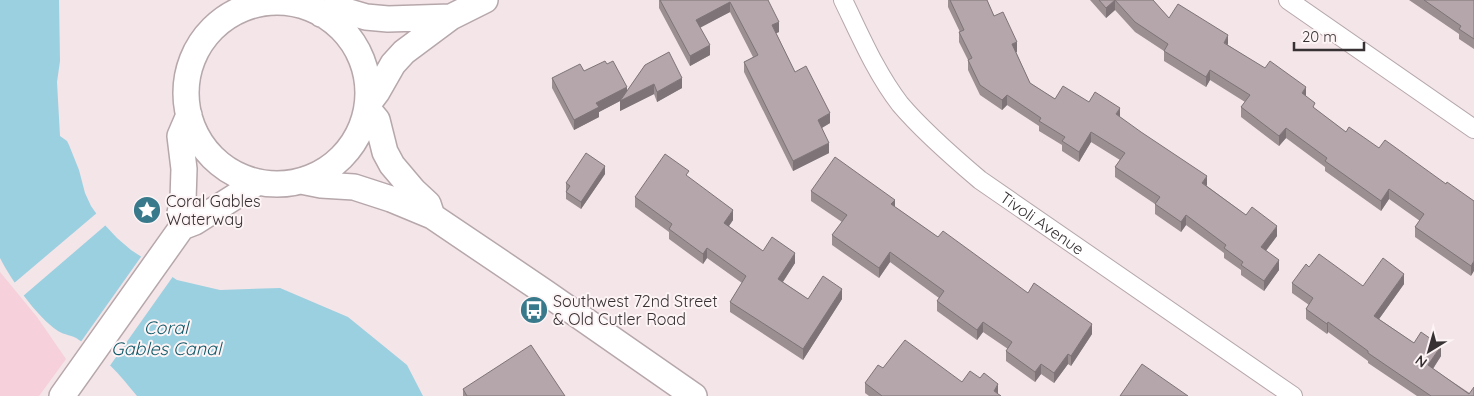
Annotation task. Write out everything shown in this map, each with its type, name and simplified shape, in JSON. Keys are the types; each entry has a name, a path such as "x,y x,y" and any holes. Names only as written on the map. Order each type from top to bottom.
{"main road":[{"path":"368,106 393,64 404,52 451,16 485,0"},
{"path":"312,7 350,38 360,55 368,83 368,106 363,125 348,151 327,170 314,176 286,184 258,182 244,178 231,172 219,163 206,149 196,133 189,115 186,96 188,77 193,59 221,11 230,16 247,8 265,3 284,3 339,9 366,17 451,16"},
{"path":"368,106 377,120 385,152 392,165 428,204 432,216"},
{"path":"182,227 180,213 183,200 184,169 180,136 189,115"},
{"path":"301,181 321,185 354,187 391,198 432,216 694,396"},
{"path":"62,396 182,227 195,222 258,182"}],"street":[{"name":"Tivoli Avenue","path":"843,0 884,80 900,104 980,180 1293,396"},
{"path":"1288,0 1474,129"}],"shaded area":[{"path":"0,272 37,317 66,359 39,396 0,396"}],"water":[{"name":"Coral Gables Canal","path":"0,0 59,0 60,61 57,82 60,136 69,145 91,206 117,238 131,250 177,280 220,290 280,288 348,317 407,365 423,396 137,396 96,352 77,338 60,332 41,316 25,298 0,258"}],"pier":[{"path":"98,212 107,224 22,297 13,284"},
{"path":"143,254 174,275 109,367 80,343"}],"building":[{"path":"660,0 768,0 779,22 772,25 795,72 806,66 830,113 818,120 829,143 793,161 744,62 758,55 730,2 696,20 710,45 690,56"},
{"path":"950,0 987,0 994,16 1003,12 1017,42 1012,44 1030,83 1055,99 1063,86 1089,102 1095,92 1120,108 1116,114 1207,176 1202,183 1246,215 1252,207 1277,226 1261,247 1279,260 1264,281 1241,265 1243,262 1224,248 1226,245 1186,215 1181,222 1155,204 1160,197 1115,167 1125,153 1091,132 1079,152 1062,141 1065,137 1039,121 1041,118 1007,95 1002,100 980,85 968,60 972,58 959,32 964,30"},
{"path":"1099,0 1115,0 1106,8"},
{"path":"1115,0 1153,0 1169,18 1178,4 1228,35 1224,43 1265,68 1270,61 1306,87 1302,93 1315,103 1313,107 1346,132 1349,127 1379,148 1385,140 1446,184 1447,182 1474,201 1474,261 1471,266 1415,227 1424,214 1389,189 1381,201 1325,161 1327,158 1286,128 1279,136 1241,107 1250,95 1210,70 1206,77 1164,51 1168,44 1135,22"},
{"path":"1424,0 1474,0 1474,39 1459,29 1461,26"},
{"path":"669,52 682,78 657,92 654,84 620,101 645,65"},
{"path":"605,61 607,64 613,61 627,87 596,103 599,107 574,120 552,78 580,64 584,71"},
{"path":"586,153 605,166 581,202 566,192 570,186 566,183"},
{"path":"665,154 689,171 686,175 733,210 724,223 763,251 772,237 795,253 778,279 808,299 823,276 842,289 803,349 730,302 746,276 707,248 703,254 669,229 672,224 635,197"},
{"path":"835,157 895,200 891,204 938,237 943,231 1028,293 1034,283 1092,324 1071,356 1068,354 1054,373 1041,364 1035,372 1006,351 1012,342 983,322 977,330 937,301 944,291 890,252 879,268 832,235 847,215 811,191"},
{"path":"1319,254 1363,286 1383,258 1404,274 1374,316 1414,343 1421,332 1441,346 1428,365 1469,394 1474,387 1474,396 1431,396 1368,353 1368,351 1328,322 1327,324 1306,309 1313,298 1292,283 1306,264 1309,267"},
{"path":"905,340 962,382 970,371 980,378 984,373 998,384 994,391 1001,396 882,396 865,383 878,365 883,368"},
{"path":"531,345 565,396 467,396 463,389"},
{"path":"1142,364 1188,396 1120,396"}],"place":[{"name":"Coral Gables Waterway","path":"147,210"},
{"name":"Southwest 72nd Street & Old Cutler Road","path":"534,310"}]}
